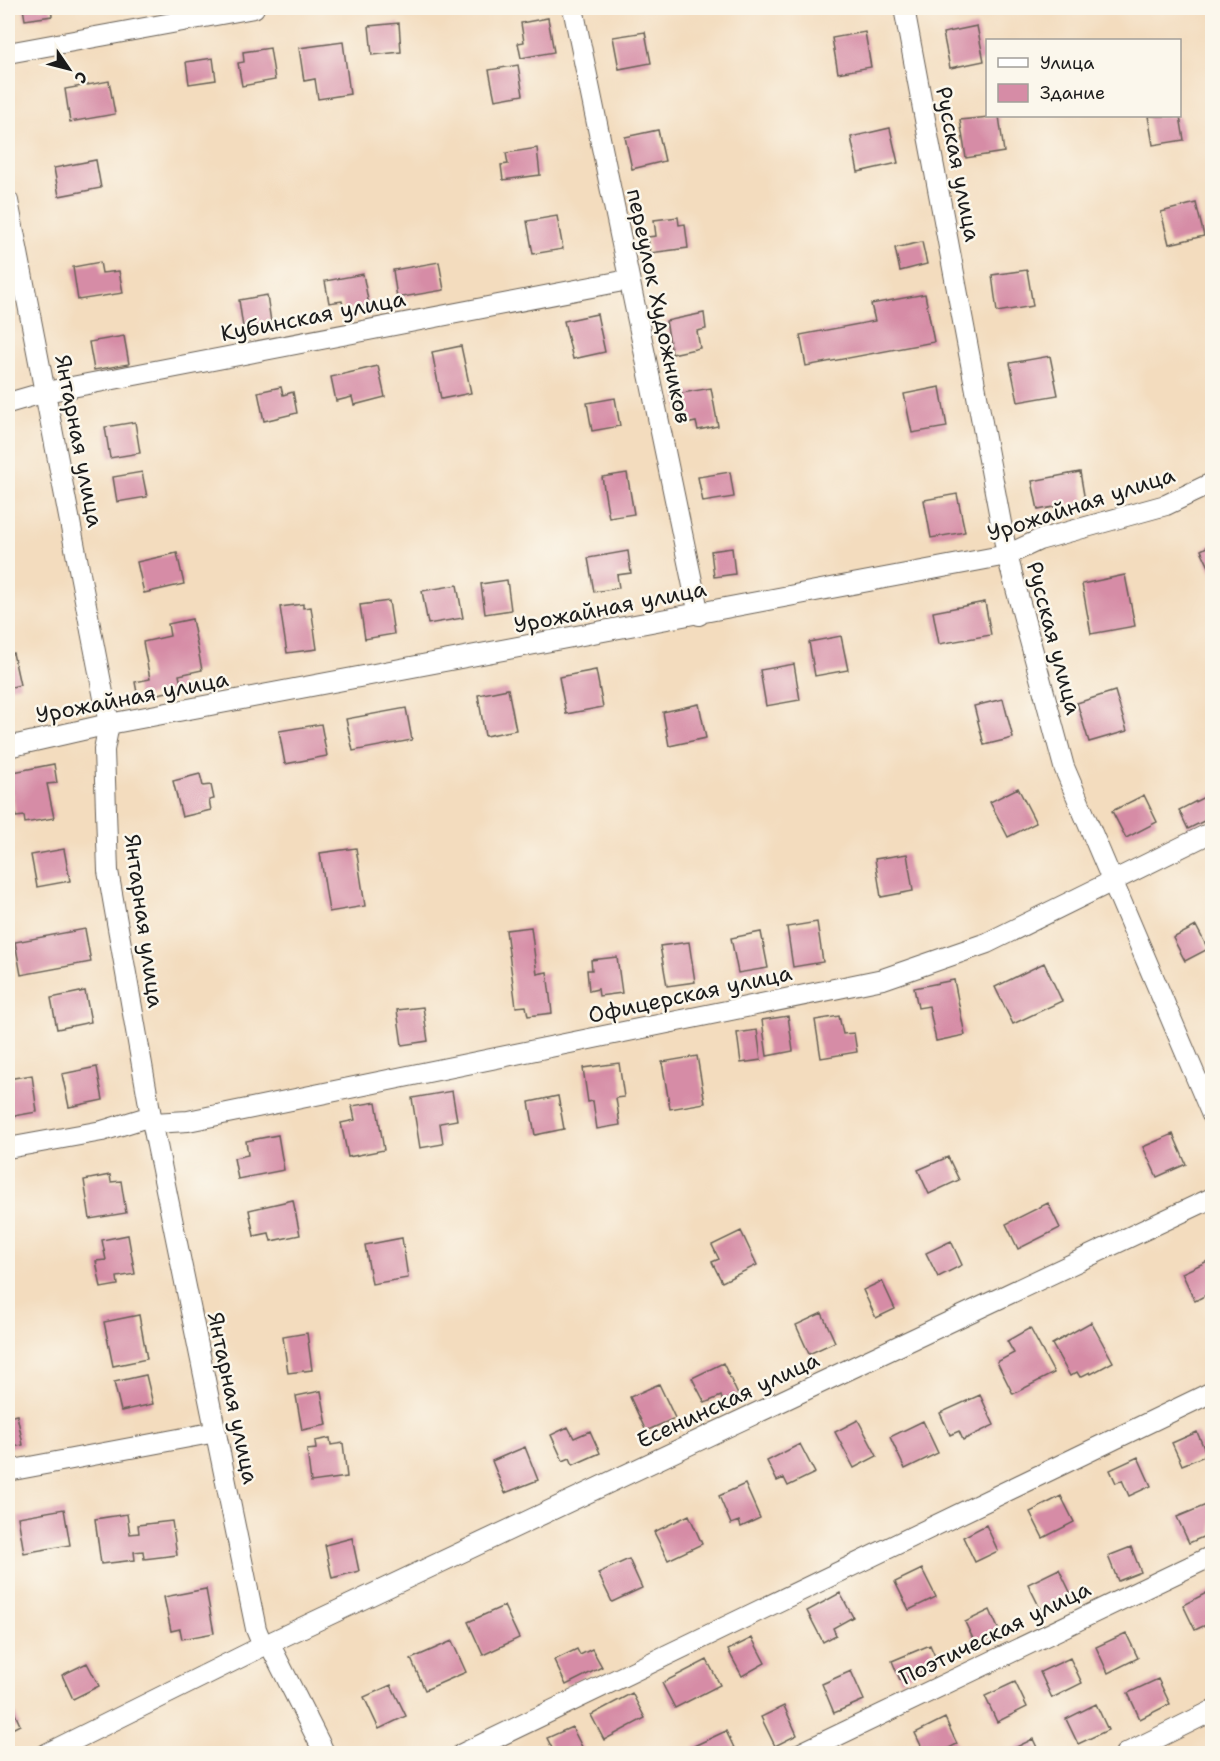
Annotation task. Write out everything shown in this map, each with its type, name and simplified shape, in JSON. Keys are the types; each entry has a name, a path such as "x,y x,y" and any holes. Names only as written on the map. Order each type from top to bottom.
{"street":[{"path":"8,53 254,8"},
{"name":"переулок Художников","path":"573,8 699,615"},
{"name":"Русская улица","path":"904,8 1007,555 1064,767 1212,1115"},
{"name":"Янтарная улица","path":"8,201 109,724 104,750 108,872 152,1120 256,1629 325,1754"},
{"name":"Кубинская улица","path":"8,403 46,392 628,280"},
{"name":"Урожайная улица","path":"8,747 109,724 699,615 1007,555 1039,540 1166,505 1212,483"},
{"name":"Офицерская улица","path":"8,1148 152,1120 188,1121 883,979 987,943 1212,832"},
{"name":"Есенинская улица","path":"46,1754 266,1644 1212,1198"},
{"path":"462,1754 1212,1392"},
{"path":"8,1471 216,1432"},
{"name":"Поэтическая улица","path":"799,1754 1212,1556"},
{"path":"1125,1754 1212,1711"}],"building":[{"path":"23,8 51,8 52,16 25,20"},
{"path":"548,18 554,52 521,58 518,43 524,42 521,23"},
{"path":"399,23 401,52 372,55 369,26"},
{"path":"977,26 984,61 950,68 943,33"},
{"path":"645,32 651,63 619,69 613,37"},
{"path":"865,32 871,67 838,73 832,38"},
{"path":"343,42 350,94 318,99 315,79 304,81 299,48"},
{"path":"270,48 275,80 242,86 238,63 244,62 243,52"},
{"path":"213,58 216,80 189,84 186,62"},
{"path":"518,65 523,95 495,100 489,70"},
{"path":"109,81 115,114 70,122 65,89"},
{"path":"999,117 1004,152 966,158 960,120"},
{"path":"1148,117 1180,117 1184,140 1153,145"},
{"path":"890,128 898,163 858,172 851,137"},
{"path":"658,130 665,161 632,169 625,137"},
{"path":"537,148 540,175 503,180 501,165 508,164 506,153"},
{"path":"96,160 101,188 59,196 54,168"},
{"path":"1196,203 1204,236 1169,244 1161,212"},
{"path":"557,216 563,249 533,254 527,221"},
{"path":"678,217 679,225 685,224 688,248 650,253 648,237 656,236 654,220"},
{"path":"922,242 927,264 900,271 895,248"},
{"path":"100,262 102,273 119,271 123,293 78,300 73,267"},
{"path":"439,262 444,290 397,298 393,270"},
{"path":"1027,270 1033,306 997,312 992,275"},
{"path":"363,274 369,305 344,310 342,301 329,303 325,281"},
{"path":"925,294 934,342 806,366 800,335 875,321 871,304"},
{"path":"267,295 272,329 244,334 239,300"},
{"path":"704,313 706,329 697,331 700,348 672,354 666,321"},
{"path":"597,314 605,352 573,359 564,321"},
{"path":"124,336 129,364 94,370 89,342"},
{"path":"461,346 471,393 441,399 432,352"},
{"path":"1050,356 1058,395 1018,402 1010,363"},
{"path":"378,366 385,397 354,405 352,397 336,401 331,377"},
{"path":"281,387 283,395 293,392 297,413 264,421 258,392"},
{"path":"940,387 947,427 912,433 904,394"},
{"path":"711,388 718,426 698,430 696,422 681,425 676,394"},
{"path":"615,398 620,426 592,431 587,403"},
{"path":"135,422 140,453 110,458 105,427"},
{"path":"142,472 147,497 117,502 113,477"},
{"path":"730,472 734,497 703,502 698,477"},
{"path":"1080,472 1085,501 1038,510 1032,481"},
{"path":"627,473 634,514 609,518 602,477"},
{"path":"957,494 965,532 931,538 924,500"},
{"path":"1212,544 1212,573 1201,550"},
{"path":"732,548 735,574 714,577 711,551"},
{"path":"628,551 631,573 617,575 619,588 594,592 588,558"},
{"path":"177,553 184,584 144,593 137,562"},
{"path":"1125,575 1135,626 1091,634 1082,584"},
{"path":"507,580 511,610 485,614 481,584"},
{"path":"457,585 463,618 428,624 422,591"},
{"path":"389,601 394,634 365,639 360,605"},
{"path":"985,602 991,635 939,644 933,612"},
{"path":"303,604 303,608 311,607 317,649 287,653 280,607"},
{"path":"192,619 202,670 179,675 182,689 138,698 135,682 150,679 143,642 170,636 168,624"},
{"path":"841,636 848,670 815,676 809,642"},
{"path":"13,653 20,685 8,688 8,655"},
{"path":"794,664 800,700 766,706 760,670"},
{"path":"596,670 603,707 566,714 559,677"},
{"path":"508,689 516,730 485,736 478,695"},
{"path":"1115,691 1127,731 1089,742 1077,703"},
{"path":"1003,699 1013,738 984,745 974,706"},
{"path":"699,704 706,738 669,746 663,712"},
{"path":"406,708 412,740 353,751 346,719"},
{"path":"321,724 327,756 285,764 279,731"},
{"path":"54,764 57,783 47,784 54,818 25,823 24,816 16,817 12,793 8,794 8,773"},
{"path":"200,774 203,786 211,785 214,799 209,800 211,810 182,817 173,781"},
{"path":"1018,788 1036,823 1008,837 990,802"},
{"path":"1212,793 1212,817 1188,829 1179,810"},
{"path":"1144,795 1157,822 1126,838 1112,811"},
{"path":"356,848 365,906 329,912 320,853"},
{"path":"64,849 70,881 37,887 31,855"},
{"path":"907,854 913,891 881,897 875,859"},
{"path":"817,922 823,962 793,967 787,927"},
{"path":"1196,926 1208,949 1185,961 1173,938"},
{"path":"531,927 537,974 547,972 552,1013 528,1016 526,1006 516,1007 506,930"},
{"path":"85,929 91,962 21,975 15,942"},
{"path":"761,932 768,968 738,973 731,938"},
{"path":"689,942 695,982 667,986 660,946"},
{"path":"617,957 622,993 599,996 598,989 589,991 587,970 592,970 591,960"},
{"path":"1044,963 1062,1001 1013,1024 995,987"},
{"path":"954,980 965,1035 936,1041 929,1006 918,1008 914,988"},
{"path":"85,991 91,1022 57,1029 51,998"},
{"path":"423,1007 428,1041 402,1045 397,1010"},
{"path":"788,1016 793,1051 767,1056 762,1020"},
{"path":"839,1016 843,1034 854,1033 857,1052 821,1058 815,1020"},
{"path":"757,1030 761,1060 741,1063 737,1033"},
{"path":"697,1056 705,1103 670,1109 662,1062"},
{"path":"619,1063 624,1097 616,1098 620,1125 597,1129 593,1101 588,1102 583,1068"},
{"path":"97,1067 103,1100 69,1107 62,1074"},
{"path":"32,1075 37,1112 8,1117 8,1079"},
{"path":"452,1091 457,1120 440,1123 443,1144 420,1148 412,1098"},
{"path":"558,1096 564,1129 535,1135 529,1102"},
{"path":"376,1102 384,1150 348,1157 341,1123 355,1120 352,1106"},
{"path":"1173,1134 1186,1164 1157,1177 1143,1147"},
{"path":"278,1135 284,1170 238,1179 234,1158 248,1155 246,1141"},
{"path":"948,1157 959,1180 929,1194 918,1170"},
{"path":"110,1175 111,1182 121,1181 126,1213 90,1219 84,1180"},
{"path":"293,1200 300,1235 271,1241 269,1233 254,1236 249,1210"},
{"path":"1048,1203 1060,1228 1018,1249 1006,1224"},
{"path":"741,1231 757,1265 722,1282 712,1262 719,1259 712,1245"},
{"path":"128,1235 135,1274 117,1277 118,1285 101,1288 96,1261 106,1260 102,1240"},
{"path":"402,1238 408,1278 372,1284 365,1245"},
{"path":"951,1241 962,1265 938,1277 926,1253"},
{"path":"1212,1259 1212,1292 1195,1301 1182,1273"},
{"path":"882,1281 895,1309 876,1318 863,1290"},
{"path":"822,1313 835,1342 809,1354 796,1325"},
{"path":"139,1315 147,1359 113,1366 104,1322"},
{"path":"1091,1322 1113,1362 1091,1374 1090,1372 1080,1377 1077,1372 1070,1376 1052,1344"},
{"path":"1030,1328 1054,1373 1013,1394 997,1362 1014,1353 1007,1341"},
{"path":"307,1333 312,1370 288,1373 283,1337"},
{"path":"723,1363 738,1395 723,1402 721,1396 705,1403 692,1378"},
{"path":"146,1375 153,1404 121,1411 114,1382"},
{"path":"659,1384 675,1418 646,1431 630,1397"},
{"path":"321,1391 327,1425 302,1430 296,1396"},
{"path":"980,1395 994,1425 963,1440 959,1431 950,1435 940,1413"},
{"path":"17,1415 23,1445 8,1448 8,1417"},
{"path":"858,1420 877,1456 854,1468 835,1432"},
{"path":"923,1421 938,1453 905,1469 890,1437"},
{"path":"568,1427 574,1438 590,1431 600,1453 573,1465 570,1458 563,1461 551,1435"},
{"path":"1197,1432 1207,1455 1182,1465 1172,1443"},
{"path":"330,1438 331,1445 343,1443 347,1477 311,1482 307,1450 316,1449 315,1441"},
{"path":"800,1444 815,1473 788,1486 784,1478 777,1481 767,1461"},
{"path":"525,1447 538,1480 505,1493 492,1461"},
{"path":"1138,1457 1151,1486 1129,1496 1122,1480 1116,1483 1110,1470"},
{"path":"745,1484 760,1518 741,1527 739,1521 731,1524 719,1496"},
{"path":"1061,1496 1074,1522 1043,1538 1030,1512"},
{"path":"1211,1503 1212,1533 1189,1543 1177,1517"},
{"path":"64,1509 70,1545 24,1553 18,1517"},
{"path":"127,1514 130,1534 139,1533 138,1525 172,1521 177,1555 144,1559 143,1551 134,1552 135,1560 101,1564 95,1519"},
{"path":"689,1515 702,1544 668,1560 654,1532"},
{"path":"986,1525 998,1551 975,1562 963,1537"},
{"path":"352,1538 359,1571 332,1578 325,1545"},
{"path":"1131,1547 1141,1572 1118,1581 1108,1556"},
{"path":"629,1559 642,1588 612,1602 598,1573"},
{"path":"922,1569 936,1597 909,1610 895,1582"},
{"path":"1059,1569 1072,1596 1041,1610 1028,1584"},
{"path":"206,1589 214,1633 182,1639 180,1629 171,1631 164,1597"},
{"path":"1212,1590 1212,1622 1195,1630 1183,1605"},
{"path":"840,1593 853,1617 833,1628 836,1635 823,1642 807,1611"},
{"path":"504,1606 519,1638 483,1655 468,1622"},
{"path":"990,1610 1000,1633 976,1645 965,1622"},
{"path":"1126,1633 1138,1658 1108,1673 1096,1647"},
{"path":"752,1638 765,1663 742,1676 728,1650"},
{"path":"452,1641 466,1672 425,1690 411,1659"},
{"path":"930,1645 938,1663 900,1680 892,1661"},
{"path":"577,1649 580,1655 592,1649 602,1667 566,1685 554,1660"},
{"path":"1070,1658 1082,1683 1052,1698 1040,1672"},
{"path":"707,1660 720,1685 675,1708 662,1683"},
{"path":"87,1663 99,1686 73,1699 62,1675"},
{"path":"851,1671 864,1700 834,1713 822,1684"},
{"path":"1158,1679 1170,1704 1140,1719 1128,1693"},
{"path":"1015,1682 1027,1707 997,1722 985,1696"},
{"path":"391,1685 406,1716 379,1729 364,1697"},
{"path":"632,1693 645,1718 604,1740 591,1715"},
{"path":"8,1698 20,1725 8,1731"},
{"path":"1096,1704 1108,1730 1078,1744 1066,1719"},
{"path":"784,1706 797,1735 775,1746 761,1717"},
{"path":"945,1718 957,1744 937,1754 925,1754 915,1733"},
{"path":"572,1727 583,1749 573,1754 555,1754 547,1738"},
{"path":"726,1731 737,1754 697,1754 694,1746"},
{"path":"1033,1739 1040,1754 1002,1754"}]}
